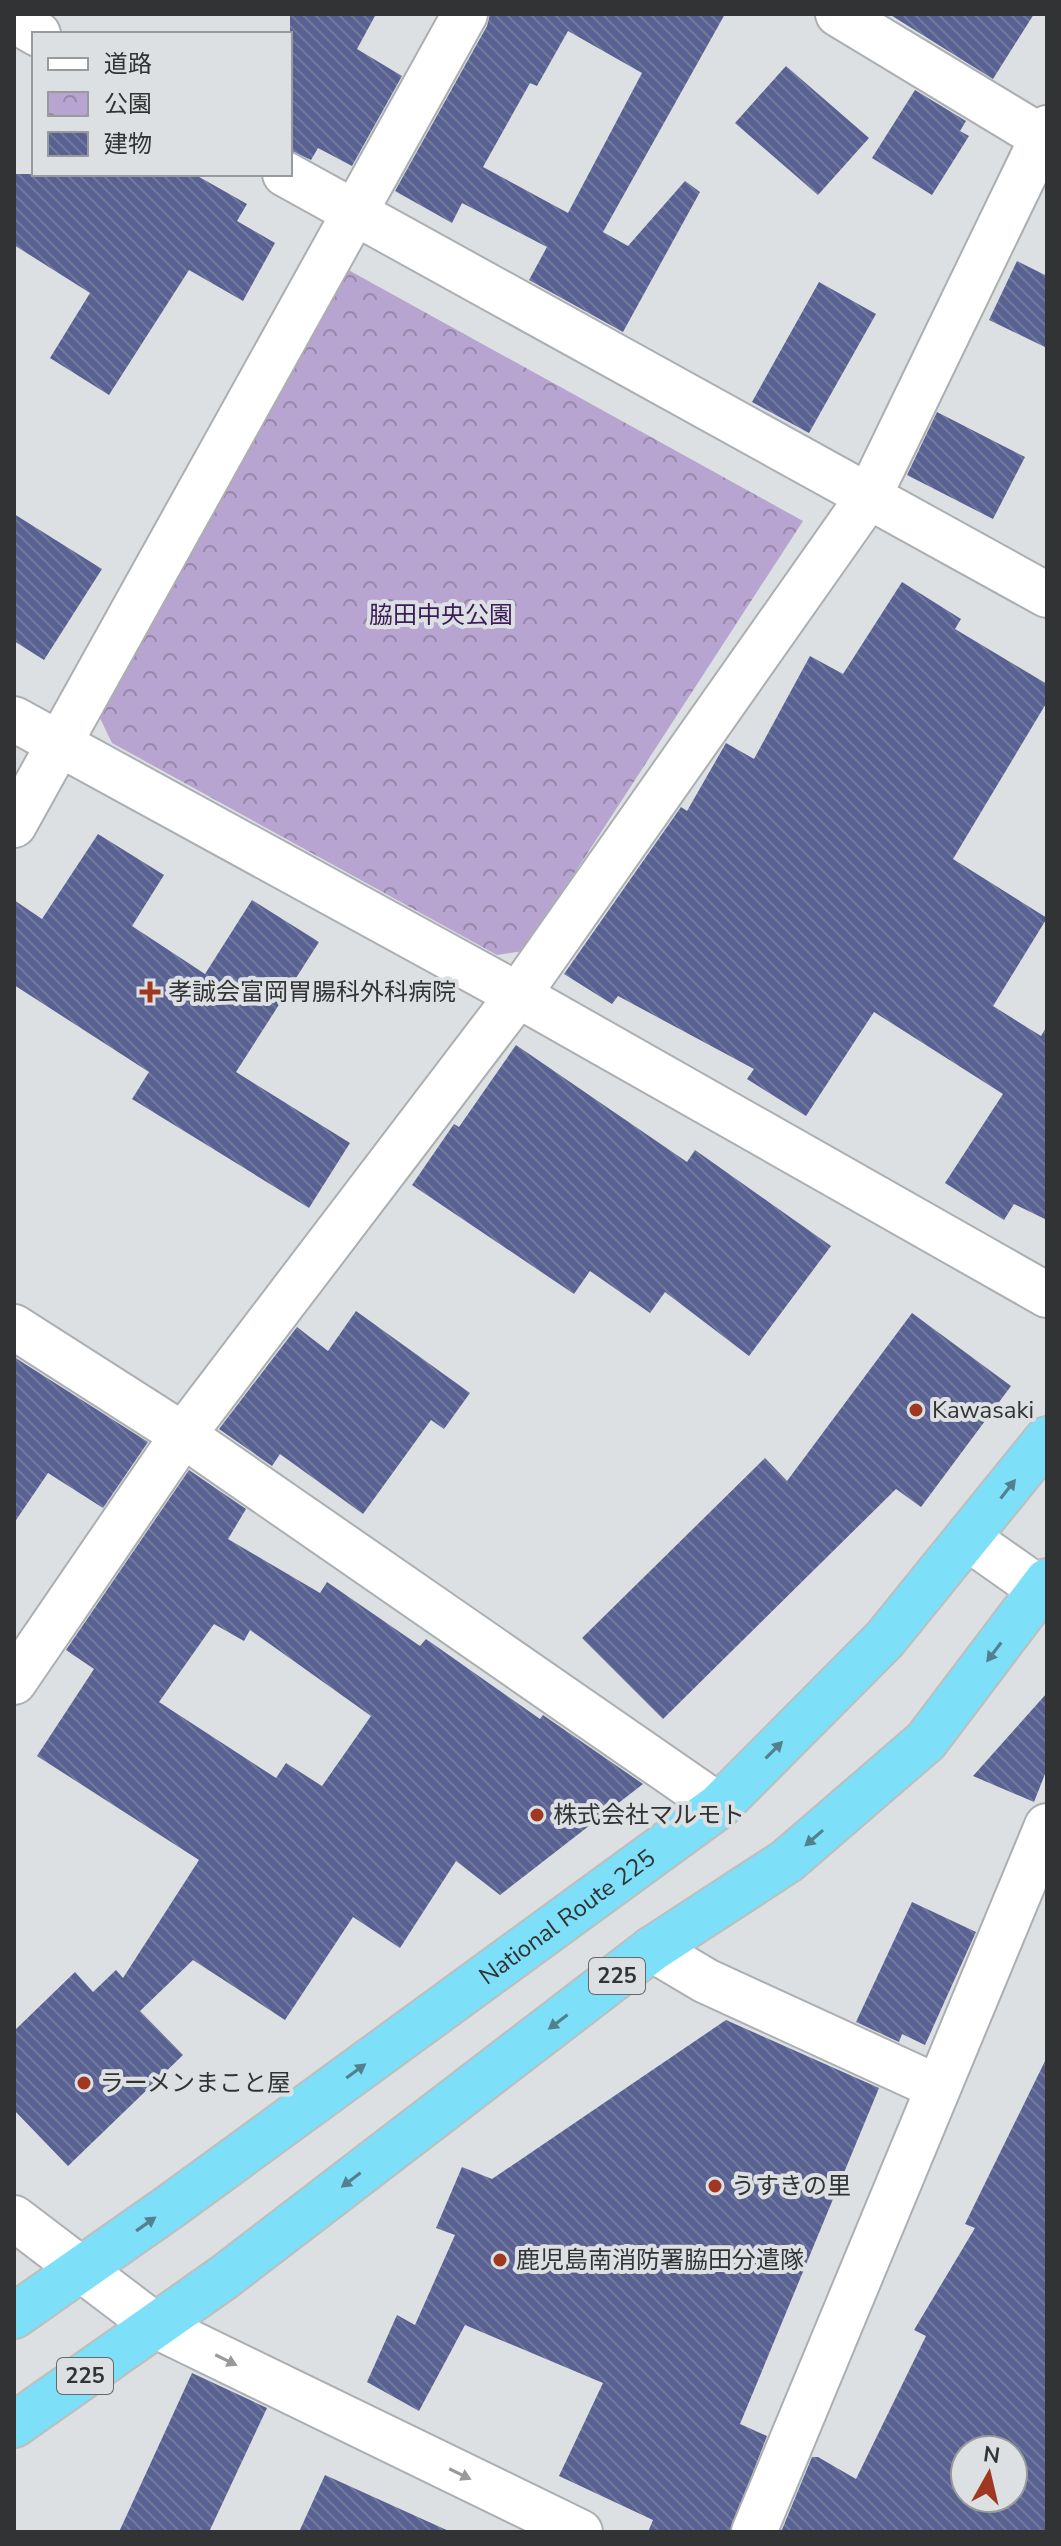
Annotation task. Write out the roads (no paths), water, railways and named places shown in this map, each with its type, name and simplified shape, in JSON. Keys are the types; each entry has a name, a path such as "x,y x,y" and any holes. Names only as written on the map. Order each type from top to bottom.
{"highway":[{"name":"National Route 225","path":"14,2316 719,1806 885,1639 1047,1439"},
{"name":"225","path":"14,2425 156,2326 652,1949 787,1861 926,1741 1045,1588"}],"street":[{"path":"14,825 357,215 465,14"},
{"path":"14,1682 183,1435 518,995 869,496 1045,133 838,14"},
{"path":"14,20 35,32"},
{"path":"289,176 1047,595"},
{"path":"14,719 518,995 1047,1295"},
{"path":"14,1327 183,1435 719,1806"},
{"path":"969,1539 1045,1588"},
{"path":"754,2532 1047,1826"},
{"path":"652,1949 706,1981 937,2087"},
{"path":"14,2218 156,2326 580,2532"}],"place":[{"name":"孝誠会富岡胃腸科外科病院","path":"150,992"},
{"name":"Kawasaki","path":"916,1410"},
{"name":"株式会社マルモト","path":"537,1815"},
{"name":"ラーメンまこと屋","path":"84,2083"},
{"name":"うすきの里","path":"715,2186"},
{"name":"鹿児島南消防署脇田分遣隊","path":"500,2260"}],"park label":[{"name":"脇田中央公園","path":"441,615"}]}
